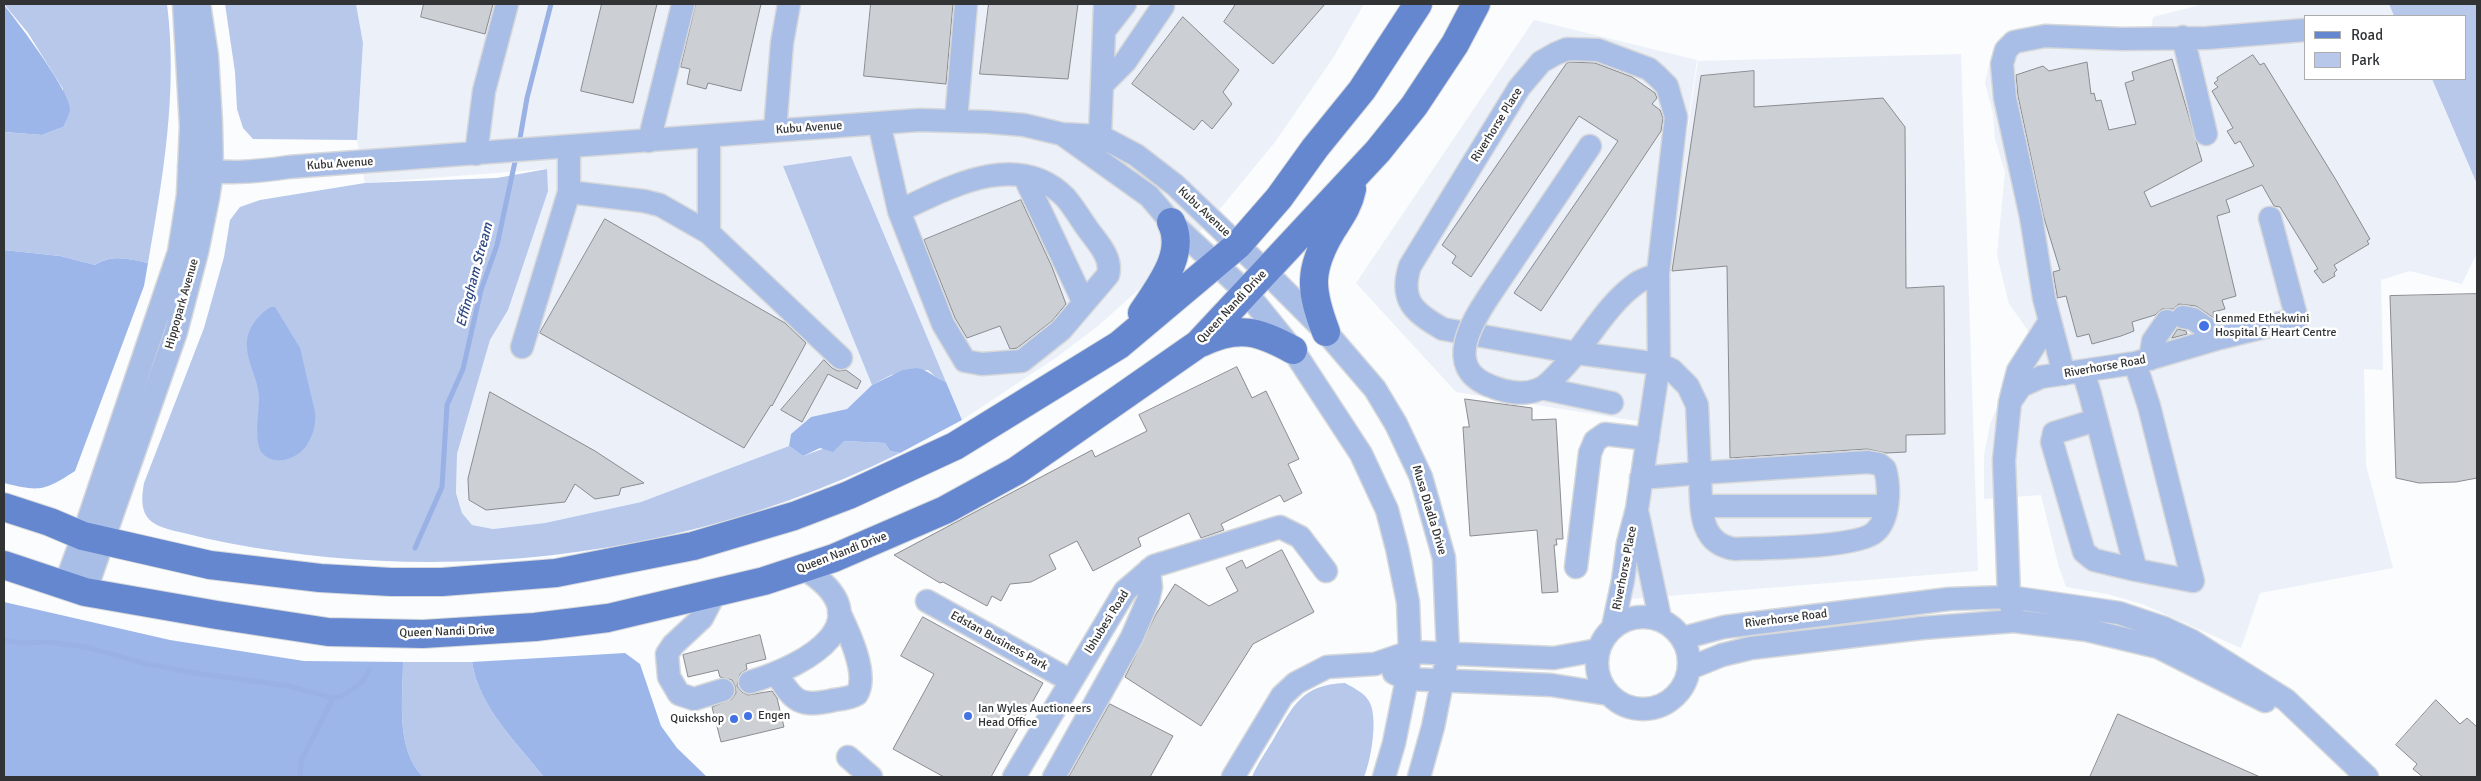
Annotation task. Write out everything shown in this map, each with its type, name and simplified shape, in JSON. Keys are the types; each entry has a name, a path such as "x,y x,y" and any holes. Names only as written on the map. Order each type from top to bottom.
{"main road":[{"path":"4,507 93,538 210,565 256,572 391,582 442,582 547,574 620,562 693,546 748,531 849,495 955,446 1119,345 1238,245 1279,198 1315,148 1362,90 1418,4"},
{"name":"Queen Nandi Drive","path":"4,565 75,588 267,623 328,632 373,634 483,631 580,622 638,612 764,582 857,549 945,510 1016,471 1198,344 1355,178 1414,106 1455,44 1476,4"},
{"path":"1326,332 1315,304 1313,277 1321,250 1349,204 1355,178"},
{"path":"1119,345 1168,274 1177,238 1171,222"},
{"path":"1198,344 1218,335 1247,332 1268,336 1293,350"}],"street":[{"name":"Hippopark Avenue","path":"93,538 179,252 189,167 190,88 184,4"},
{"name":"Hippopark Avenue","path":"75,588 93,538 176,332 197,252 212,172 208,64 199,4"},
{"path":"483,154 484,91 507,4"},
{"path":"650,141 683,4"},
{"path":"775,130 782,43 789,4"},
{"path":"956,120 966,4"},
{"path":"1100,136 1105,4"},
{"path":"1104,31 1125,4"},
{"path":"1102,85 1125,62 1163,6"},
{"path":"2136,570 2096,420 2050,321 2004,90 2002,64 2006,50 2014,42 2045,36 2122,39 2207,38 2304,30"},
{"path":"2183,37 2206,134"},
{"name":"Riverhorse Place","path":"1613,627 1623,580 1628,543 1637,510 1659,364 1658,274 1676,117 1667,86 1649,69 1598,50 1567,49 1541,62 1519,88 1410,266 1405,283 1407,296 1413,307 1423,318 1443,329 1576,353 1659,364"},
{"name":"Kubu Avenue","path":"189,167 212,172 250,172 879,123 956,120 1024,125 1062,134 1100,136 1136,155 1175,185 1238,245"},
{"path":"879,123 899,211 943,324 961,356 970,363 1022,361 1061,330 1108,275 1110,268 1105,254 1065,198 1043,181 1024,176 1003,175 973,178 899,211"},
{"name":"Kubu Avenue","path":"1062,134 1149,196 1171,222 1215,263"},
{"path":"708,136 709,232"},
{"path":"1590,146 1471,323 1464,354 1468,368 1474,376 1488,385 1501,390 1520,393 1541,388 1553,379 1576,353 1622,296 1637,282 1658,274"},
{"path":"522,348 568,192 562,147"},
{"path":"1024,176 1084,303"},
{"path":"568,192 644,201 660,205 709,232 841,358"},
{"name":"Riverhorse Road","path":"2010,402 2014,393 2032,379 2142,361 2220,338 2297,319 2270,218"},
{"name":"Musa Dladla Drive","path":"1238,245 1326,332 1375,389 1396,424 1421,477 1444,558 1448,653 1444,680 1419,777"},
{"path":"1215,263 1246,292 1293,350 1361,454 1387,510 1398,548 1408,602 1410,652 1407,678 1394,743 1384,777"},
{"path":"2096,420 2054,433 2052,442 2084,552 2094,560 2193,581 2149,406 2142,361 2153,341 2175,319 2193,319 2220,338"},
{"path":"2014,621 2009,598 2004,460 2010,402 2018,371 2050,321"},
{"path":"1641,478 1700,474 1875,463 1883,467 1886,472 1887,506 1876,532 1866,537 1814,546 1735,549 1722,547 1715,543 1705,527 1700,474 1699,415 1694,397 1679,376 1659,364"},
{"path":"1541,388 1612,403"},
{"path":"1576,567 1588,462 1592,445 1605,434 1648,439"},
{"path":"1702,506 1887,506"},
{"name":"Riverhorse Place","path":"1637,510 1660,618"},
{"name":"Ibhubesi Road","path":"1014,777 1125,590 1149,570 1174,559 1280,527 1300,537 1326,571"},
{"path":"776,673 792,696 804,704 819,704 857,694 860,687 860,673 852,640 830,588 802,568"},
{"path":"1054,777 1119,660 1148,600 1151,587 1149,570"},
{"path":"714,595 702,618 673,645 666,659 669,677 674,689 679,694 694,699 723,690"},
{"name":"Riverhorse Road","path":"1683,638 1724,627 1949,599 2009,598 2119,613 2164,628 2223,658 2286,700 2307,721 2323,733 2367,777"},
{"name":"Edstan Business Park","path":"927,601 1071,681"},
{"path":"750,682 776,673 808,657 827,643 835,628 839,612"},
{"path":"1645,615 1660,618 1683,638 1689,652 1690,668 1686,683 1677,695 1665,705 1650,709 1635,709 1620,703 1608,694 1600,681 1597,666 1598,650 1605,636 1613,627 1629,618 1645,615"},
{"name":"Riverhorse Road","path":"1690,668 1722,655 1751,648 1922,628 2014,621 2087,630 2158,648 2307,721"},
{"path":"1093,643 1119,660"},
{"path":"1233,777 1282,696 1296,683 1327,667 1375,664 1410,652 1554,658 1598,650"},
{"path":"1375,664 1407,678 1551,684 1608,694"},
{"path":"1055,709 1083,724"},
{"path":"848,757 872,777"}],"shaded area":[{"path":"356,4 1364,4 1333,58 1275,142 1210,221 1174,258 1098,326 1057,357 962,420 851,157 784,166 872,385 847,409 811,417 791,434 789,446 641,502 545,523 493,529 472,525 462,513 456,493 457,454 490,340 508,310 547,169 365,183 357,140 363,43"},
{"name":"Lenmed Ethekwini Hospital & Heart Centre","path":"2204,4 2389,4 2394,15 2304,15 2304,80 2432,80 2477,184 2477,253 2462,284 2410,271 2381,280 2383,370 2364,369 2366,465 2393,568 2260,593 2241,648 2142,604 2107,594 2066,587 2059,567 2041,495 1984,499 1984,455 1990,424 2000,400 2033,349 2027,329 2009,304 1997,255 2005,172 1995,139 1993,113 1985,83 1988,68 1993,60 2011,51 2150,35 2153,17"},
{"path":"4,5 42,56 62,87 70,109 63,127 42,135 4,132"},
{"path":"1534,20 1697,60 1643,422 1456,392 1356,283"},
{"path":"1961,54 1978,571 1618,600 1698,61"},
{"path":"4,250 60,256 95,265 114,258 148,263 144,286 75,471 56,483 41,488 26,488 4,483"},
{"path":"271,307 275,307 300,348 315,412 313,431 306,447 295,456 283,460 276,460 264,455 258,444 259,396 247,347 248,335 253,325 259,316"},
{"path":"917,368 925,370 946,382 962,420 900,453 890,451 885,443 844,441 833,452 820,448 803,456 789,446 791,434 811,417 847,409 872,385 903,370"},
{"path":"4,602 170,640 304,661 403,662 402,722 404,738 414,765 423,777 4,777"},
{"path":"625,653 640,664 661,726 677,748 707,777 544,777 490,709 482,694 472,662"}],"green space":[{"path":"4,4 167,4 171,69 170,102 164,166 148,263 114,258 95,265 60,256 4,250 4,132 42,135 63,127 63,89 28,33"},
{"path":"225,4 356,4 363,43 357,140 253,139 243,128 237,109 235,72"},
{"path":"2389,4 2477,4 2477,184 2432,80 2466,80 2466,15 2394,15"},
{"path":"851,156 946,382 938,379 928,370 891,375 872,385 783,166"},
{"path":"547,169 548,191 508,310 490,340 457,454 456,493 462,513 472,525 493,529 545,523 641,502 789,446 803,456 844,441 885,443 890,451 900,453 821,488 740,517 656,538 572,553 486,561 400,562 314,556 228,543 163,528 149,520 143,506 144,483 204,328 224,257 230,220 240,207 260,200 365,183 497,178"},
{"path":"403,662 472,662 482,694 490,709 544,777 423,777 414,765 404,738 402,722"},
{"path":"1345,683 1365,696 1372,710 1373,740 1364,777 1252,777 1293,707 1300,699 1318,688"}],"building":[{"path":"424,4 493,4 485,34 421,17"},
{"path":"602,4 657,4 633,103 581,91"},
{"path":"696,4 761,4 741,91 708,83 706,89 687,84 690,69 681,67"},
{"path":"871,4 953,4 946,84 864,76"},
{"path":"989,4 1078,4 1068,79 980,74"},
{"path":"1236,4 1325,4 1273,64 1224,22"},
{"path":"1183,17 1239,70 1223,92 1232,104 1212,129 1202,120 1194,130 1132,84"},
{"path":"2253,55 2260,65 2264,63 2336,180 2370,239 2367,241 2369,244 2334,265 2337,270 2334,273 2335,276 2323,283 2314,271 2318,269 2280,207 2274,206 2262,185 2226,200 2230,212 2217,216 2236,296 2222,300 2225,309 2213,312 2214,318 2196,306 2179,304 2173,309 2162,309 2155,315 2132,322 2134,331 2121,336 2092,344 2089,334 2077,337 2066,296 2057,298 2053,272 2060,270 2044,218 2018,96 2016,75 2043,66 2049,71 2087,62 2091,94 2094,93 2096,101 2101,100 2109,130 2136,124 2125,83 2134,80 2132,72 2172,59 2202,161 2144,192 2151,207 2254,166 2240,141 2235,144 2227,131 2233,128 2212,91 2218,87 2214,83 2218,80 2217,78"},
{"path":"1569,62 1595,63 1632,77 1655,93 1657,98 1652,104 1660,110 1663,118 1661,131 1541,311 1514,293 1618,141 1579,116 1471,277 1452,263 1456,256 1442,245"},
{"path":"1754,71 1754,107 1883,98 1905,127 1906,288 1944,286 1945,434 1906,435 1906,452 1886,453 1867,449 1730,458 1727,266 1672,271 1701,76"},
{"path":"1021,200 1052,267 1066,304 1052,321 1017,348 1010,349 1000,326 967,338 955,318 924,240"},
{"path":"605,219 785,323 806,343 772,406 744,448 540,333"},
{"path":"2477,294 2477,478 2456,482 2419,483 2396,478 2390,296"},
{"path":"2178,329 2186,331 2187,334 2172,338"},
{"path":"824,360 832,368 838,371 846,370 861,381 857,389 828,374 802,422 781,410"},
{"path":"1237,367 1252,398 1266,391 1299,459 1288,464 1302,493 1284,502 1280,495 1221,524 1224,530 1201,538 1189,513 1138,538 1141,546 1093,571 1077,541 1049,555 1056,569 1031,582 1010,584 1001,601 992,596 987,606 943,582 940,583 894,555 1092,450 1095,457 1147,431 1139,415"},
{"path":"490,392 595,451 644,483 621,488 619,495 595,499 575,484 565,502 486,510 469,500 468,479"},
{"path":"1465,399 1532,408 1532,420 1556,419 1563,539 1556,539 1557,545 1554,545 1558,592 1542,593 1537,530 1470,536 1463,427 1469,427"},
{"path":"1282,550 1314,612 1253,644 1201,726 1125,677 1156,614 1175,584 1209,606 1238,591 1226,568 1242,560 1246,568"},
{"name":"Ian Wyles Auctioneers Head Office","path":"923,617 1043,683 991,777 944,777 893,749 934,674 901,656"},
{"path":"760,635 766,659 746,664 747,669 740,674 737,686 748,695 772,691 777,698 784,727 721,742 712,707 732,699 736,693 735,686 732,680 720,677 718,670 688,677 683,655"},
{"path":"2436,700 2460,724 2467,718 2477,727 2477,777 2423,777 2413,769 2417,764 2396,745"},
{"path":"1110,704 1173,736 1150,777 1069,777"},
{"path":"2118,714 2260,777 2090,777"}],"waterway":[{"name":"Effingham Stream","path":"519,144 527,98 551,4"},
{"name":"Effingham Stream","path":"415,548 442,487 447,405 463,369 481,290 497,245 516,157"},
{"path":"4,640 20,643 49,642 86,647 147,664 288,686 333,698 342,696 361,683 369,671"},
{"path":"300,777 301,761 333,698"}],"place":[{"name":"Lenmed Ethekwini Hospital & Heart Centre","path":"2204,326"},
{"name":"Engen","path":"748,716"},
{"name":"Ian Wyles Auctioneers Head Office","path":"968,716"},
{"name":"Quickshop","path":"734,719"}]}
